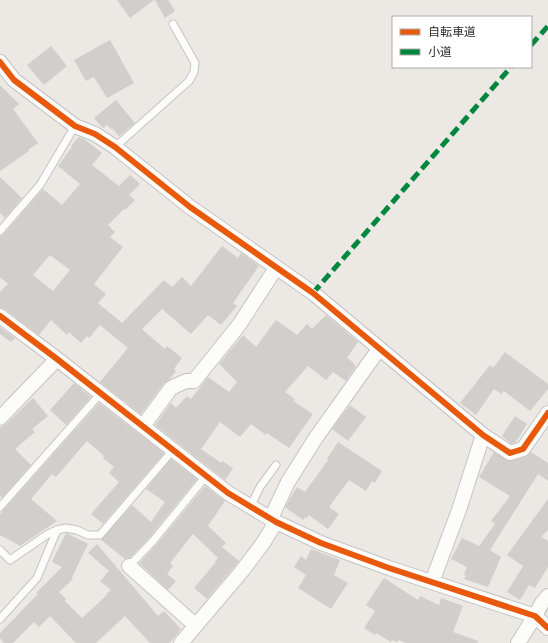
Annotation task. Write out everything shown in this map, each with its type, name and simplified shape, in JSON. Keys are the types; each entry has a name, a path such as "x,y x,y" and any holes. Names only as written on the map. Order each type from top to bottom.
{"street":[{"path":"0,62 14,80 75,126 95,134 115,147 190,207 313,293 483,435 510,452 524,449 548,413"},
{"path":"143,426 171,388 186,381 194,381 239,326 276,268"},
{"path":"0,316 228,493 250,507 321,543 389,568 535,616 548,628"},
{"path":"181,643 242,571 263,543 288,482 315,439 379,349"},
{"path":"0,418 57,359"},
{"path":"432,582 459,510 483,435"},
{"path":"129,566 195,625"},
{"path":"518,643 542,603 548,596"}],"lane":[{"path":"115,147 189,81 194,72 195,63 173,24"},
{"path":"0,230 40,185 75,126"},
{"path":"0,507 101,393"},
{"path":"0,550 10,560 48,534 66,528 88,535 100,535 173,450"},
{"path":"250,507 260,487 276,465"},
{"path":"129,566 153,541 206,476"},
{"path":"0,620 37,578 57,530"}],"building":[{"path":"117,0 154,0 130,18"},
{"path":"155,0 168,0 175,11 165,18"},
{"path":"110,40 134,83 107,98 94,77 86,81 74,60"},
{"path":"51,46 67,66 44,85 27,65"},
{"path":"0,85 19,104 13,109 38,143 0,171"},
{"path":"116,100 135,123 119,136 107,125 103,128 94,118"},
{"path":"79,137 84,139 102,153 92,165 119,186 130,175 140,184 129,195 135,200 108,225 115,232 110,237 123,247 94,284 106,294 98,303 122,323 164,280 172,287 182,277 191,286 222,246 238,258 241,253 259,266 233,303 237,306 221,325 208,315 191,334 162,309 142,329 165,349 167,346 182,358 174,369 176,371 170,379 164,383 141,414 100,382 128,348 100,325 89,338 87,336 81,343 69,332 67,335 51,320 39,335 5,309 0,308 0,292 8,284 0,277 0,236 4,234 43,189 62,205 80,184 58,166 72,147 71,146","holes":["50,255 70,270 53,291 33,275"]},
{"path":"0,177 22,198 5,218 0,213"},
{"path":"326,315 358,342 347,358 356,366 346,381 333,372 326,380 308,366 285,392 295,399 293,401 313,414 289,448 267,433 266,435 251,424 240,437 220,422 201,449 221,463 222,461 233,468 225,480 155,425 171,403 176,408 187,396 191,399 208,377 229,392 237,382 219,364 243,335 256,347 276,320 297,335 307,324 312,329"},
{"path":"0,327 15,338 11,342 0,334"},
{"path":"505,352 548,384 548,389 530,411 504,391 501,394 494,389 476,415 460,403 490,365 493,368"},
{"path":"74,383 91,397 66,425 50,410"},
{"path":"33,398 48,416 32,429 35,432 15,449 31,465 2,498 0,496 0,428"},
{"path":"99,403 164,453 103,524 91,514 119,482 109,473 114,467 87,441 56,477 52,474 31,499 57,521 20,546 0,535 0,514"},
{"path":"350,405 366,417 348,441 332,429"},
{"path":"515,416 527,424 515,443 511,444 502,436"},
{"path":"338,442 382,471 375,483 372,481 366,491 349,480 329,507 339,514 328,529 309,515 303,520 285,507 297,487 305,492 328,460 327,459"},
{"path":"494,452 509,461 526,457 531,452 548,463 548,481 538,474 490,550 501,557 488,587 464,579 466,576 464,574 467,567 451,559 462,538 479,546 495,524 491,521 510,496 479,477"},
{"path":"171,459 197,479 149,538 130,558 125,559 101,540 132,505 151,522 165,502 146,489"},
{"path":"205,486 225,501 208,526 226,543 222,547 239,561 207,599 194,588 218,558 193,534 170,563 173,566 167,574 176,581 168,590 139,563 157,544"},
{"path":"548,499 548,530 541,537 548,541 548,567 535,588 529,585 520,600 507,592 523,566 507,555"},
{"path":"66,533 88,544 72,577 73,579 59,592 66,599 65,601 82,618 111,590 100,581 109,571 88,553 97,544 158,616 164,611 181,629 169,643 150,643 125,616 96,643 76,643 50,616 39,627 34,622 13,643 4,643 0,638 0,633 62,567 52,562"},
{"path":"311,549 340,560 334,575 348,583 331,609 298,588 306,575 294,567 301,556 306,560"},
{"path":"384,578 418,600 420,596 439,605 441,598 463,606 453,632 478,641 478,643 406,643 399,640 397,642 392,640 391,642 364,628 375,611 366,605"}],"marked path":[{"path":"532,44 548,26"},
{"path":"313,293 510,68"}],"cycle path":[{"path":"0,62 14,80 75,126 95,134 115,147 190,207 313,293 483,435 510,453 523,449 548,413"},
{"path":"0,316 228,493 276,522 321,543 389,568 535,616 548,628"}]}
